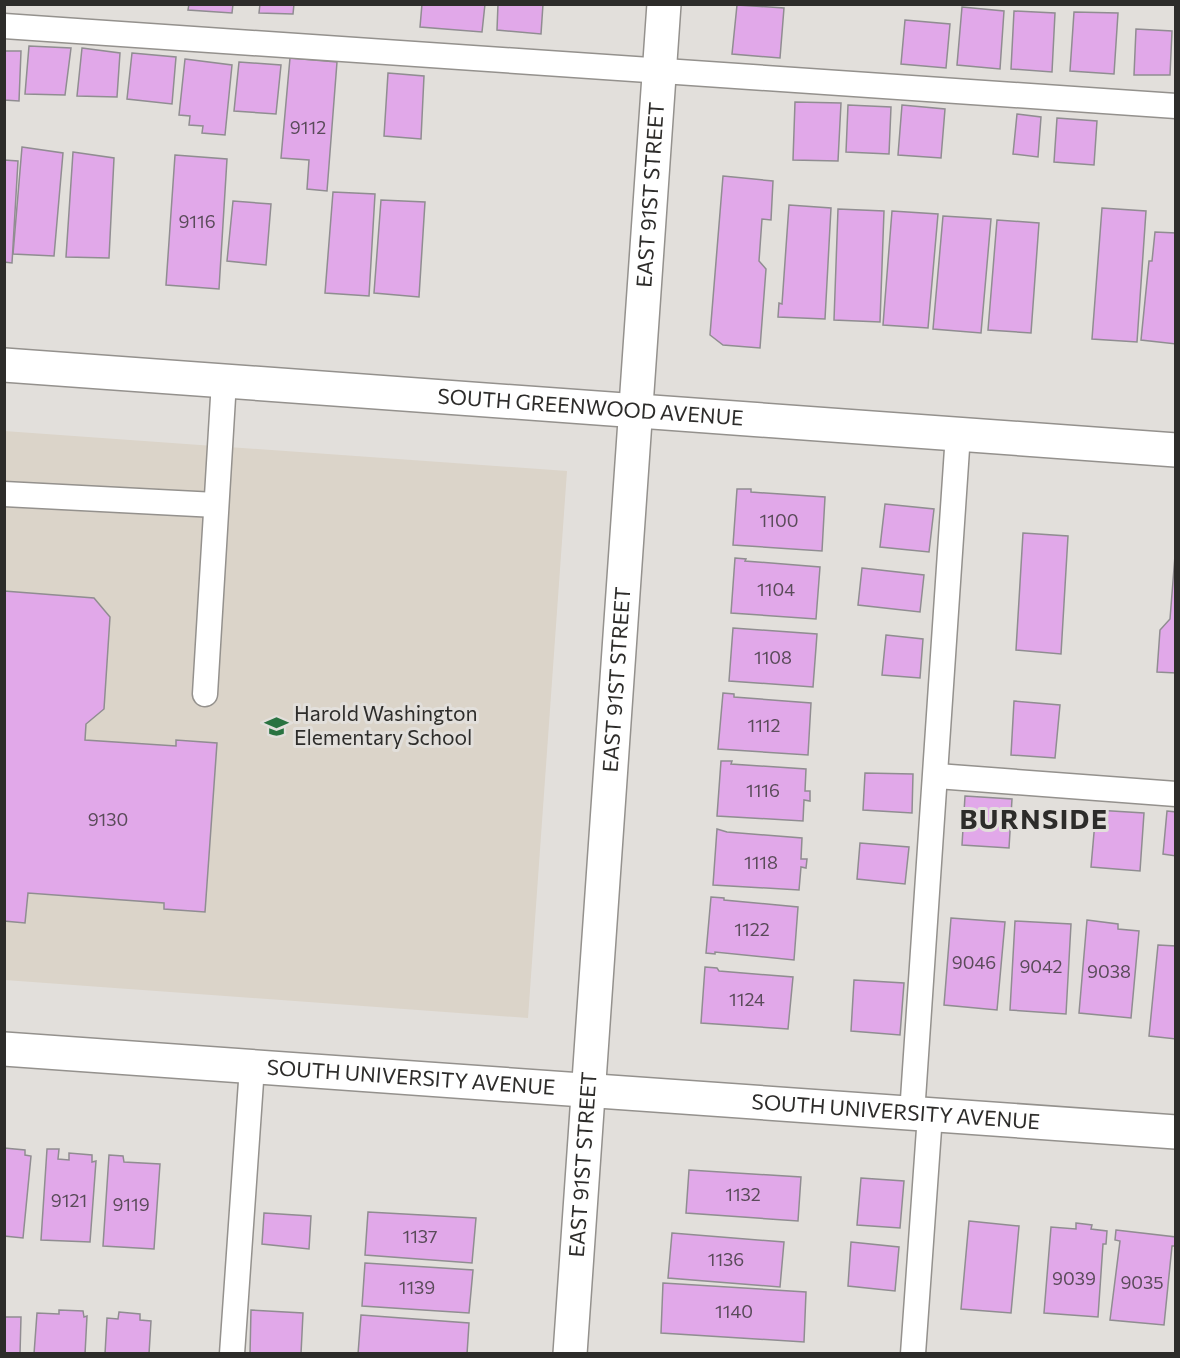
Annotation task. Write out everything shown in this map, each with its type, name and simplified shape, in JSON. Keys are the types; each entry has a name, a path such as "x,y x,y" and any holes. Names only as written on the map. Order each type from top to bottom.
{"street":[{"name":"EAST 91ST STREET","path":"570,1353 663,4"},
{"name":"SOUTH GREENWOOD AVENUE","path":"4,365 1176,450"},
{"name":"SOUTH UNIVERSITY AVENUE","path":"4,1049 1176,1132"}],"lane":[{"path":"4,26 1176,106"},
{"path":"205,694 224,381"},
{"path":"913,1353 921,1114 937,776 958,434"},
{"path":"4,494 216,505"},
{"path":"937,776 1176,794"},
{"path":"232,1353 252,1067"}],"shaded area":[{"name":"Harold Washington Elementary School","path":"4,431 567,471 528,1018 5,980"}],"building":[{"path":"189,4 233,4 232,13 188,10"},
{"path":"260,4 294,4 293,14 259,13"},
{"path":"422,4 485,4 482,32 420,27"},
{"path":"498,4 543,4 541,34 497,30"},
{"path":"737,5 784,8 780,58 732,54"},
{"path":"962,7 1004,11 1000,69 957,65"},
{"path":"1014,11 1055,13 1052,72 1011,69"},
{"path":"1074,12 1118,13 1114,74 1070,71"},
{"path":"905,20 950,24 946,68 901,64"},
{"path":"1136,29 1172,31 1170,75 1134,75"},
{"path":"29,46 71,48 65,95 25,94"},
{"path":"82,48 120,53 117,97 77,96"},
{"path":"4,51 21,51 19,101 4,100"},
{"path":"132,53 176,57 172,104 127,99"},
{"path":"290,58 337,62 327,191 307,189 309,160 281,158"},
{"path":"185,59 232,65 225,135 202,133 203,126 189,125 190,116 179,115"},
{"path":"239,62 281,65 276,114 234,111"},
{"path":"388,73 424,76 421,139 384,136"},
{"path":"795,102 841,103 838,161 793,160"},
{"path":"848,105 891,107 889,154 846,152"},
{"path":"902,105 945,109 941,158 898,155"},
{"path":"1017,114 1041,117 1038,157 1013,154"},
{"path":"1057,118 1097,121 1094,165 1054,162"},
{"path":"22,147 63,153 54,256 13,254"},
{"path":"73,152 114,158 109,258 66,257"},
{"path":"175,155 227,159 219,289 166,285"},
{"path":"4,160 18,161 12,263 4,262"},
{"path":"723,176 773,181 771,220 762,219 759,261 766,269 760,348 723,345 710,335"},
{"path":"333,192 375,194 369,296 325,293"},
{"path":"381,200 425,202 419,297 374,293"},
{"path":"233,201 271,204 266,265 227,261"},
{"path":"789,205 831,208 825,319 778,317 779,303 782,304"},
{"path":"1102,208 1146,211 1137,342 1092,339"},
{"path":"838,209 884,211 880,322 834,320"},
{"path":"892,211 938,214 928,328 883,325"},
{"path":"943,216 991,219 981,333 933,329"},
{"path":"997,220 1039,223 1031,333 988,330"},
{"path":"1155,232 1176,233 1176,344 1141,340 1149,261 1152,261"},
{"path":"737,489 825,497 822,551 733,545"},
{"path":"885,504 934,509 929,552 880,547"},
{"path":"1023,533 1068,536 1061,654 1016,650"},
{"path":"1176,543 1176,673 1157,672 1160,630 1170,619"},
{"path":"735,558 746,559 745,561 820,567 816,619 731,613"},
{"path":"862,568 924,575 920,612 858,605"},
{"path":"4,591 94,598 110,617 104,709 86,724 85,740 176,746 176,740 217,743 205,912 164,909 164,903 28,893 25,923 4,921"},
{"path":"733,628 817,634 813,687 729,681"},
{"path":"886,635 923,639 920,678 882,675"},
{"path":"723,693 734,694 734,697 811,703 808,755 718,749"},
{"path":"1014,701 1060,705 1055,758 1011,755"},
{"path":"721,761 732,761 731,764 806,769 805,791 810,791 810,801 804,800 803,821 717,816"},
{"path":"865,773 913,774 912,813 863,810"},
{"path":"965,796 1012,799 1009,848 962,845"},
{"path":"1096,810 1144,813 1140,871 1091,867"},
{"path":"1167,811 1176,812 1176,856 1163,854"},
{"path":"717,829 727,832 802,838 801,859 807,859 806,868 801,867 799,890 713,885"},
{"path":"860,843 909,847 905,884 857,879"},
{"path":"711,897 798,907 794,960 706,953"},
{"path":"951,918 1005,922 997,1010 944,1005"},
{"path":"1087,920 1118,924 1118,929 1139,931 1131,1018 1079,1013"},
{"path":"1015,921 1071,924 1066,1014 1010,1010"},
{"path":"1158,945 1176,946 1176,1039 1149,1036"},
{"path":"705,967 717,968 719,971 793,977 788,1029 701,1023"},
{"path":"854,980 904,983 900,1035 851,1031"},
{"path":"4,1148 25,1150 25,1155 31,1156 23,1238 4,1236"},
{"path":"47,1149 59,1149 58,1159 69,1160 69,1153 92,1155 92,1162 96,1161 90,1242 41,1240"},
{"path":"109,1155 123,1156 124,1162 160,1164 154,1249 103,1246"},
{"path":"689,1170 801,1177 798,1221 686,1213"},
{"path":"861,1178 904,1181 900,1228 857,1225"},
{"path":"368,1212 476,1218 472,1263 365,1255"},
{"path":"264,1213 311,1216 309,1249 262,1244"},
{"path":"969,1221 1019,1226 1011,1313 961,1309"},
{"path":"1076,1223 1092,1225 1091,1229 1107,1231 1106,1244 1103,1244 1098,1317 1044,1313 1051,1227 1076,1229"},
{"path":"1116,1230 1176,1237 1175,1246 1172,1246 1164,1325 1110,1320 1120,1241 1115,1240"},
{"path":"672,1233 784,1242 780,1287 668,1278"},
{"path":"851,1242 899,1247 895,1291 848,1286"},
{"path":"365,1263 473,1270 469,1313 362,1306"},
{"path":"663,1283 806,1292 804,1342 661,1333"},
{"path":"59,1310 83,1311 84,1317 87,1316 85,1354 34,1354 37,1313 59,1314"},
{"path":"251,1310 303,1313 301,1354 250,1354"},
{"path":"119,1312 140,1314 140,1320 151,1321 149,1354 105,1354 107,1318 118,1319"},
{"path":"361,1315 469,1323 467,1354 358,1354"},
{"path":"4,1317 21,1317 20,1354 4,1354"}],"place":[{"name":"Harold Washington Elementary School","path":"276,726"}],"district":[{"name":"BURNSIDE","path":"1034,820"}]}
